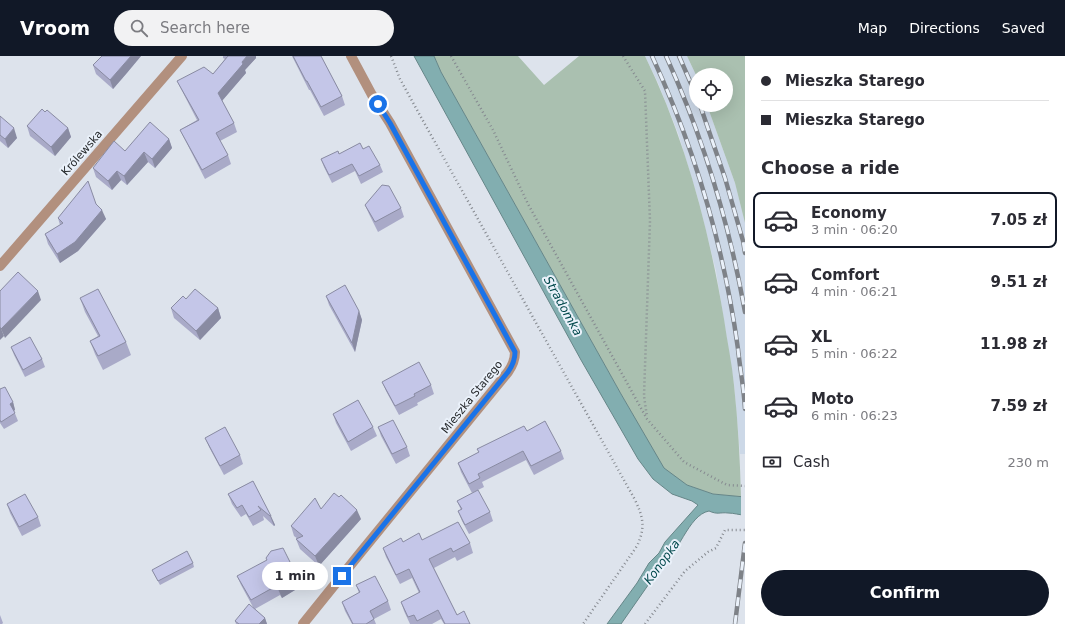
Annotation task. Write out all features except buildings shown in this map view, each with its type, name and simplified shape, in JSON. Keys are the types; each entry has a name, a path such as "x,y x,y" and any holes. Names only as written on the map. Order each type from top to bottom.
{"street":[{"name":"Królewska","path":"0,266 182,56"},
{"name":"Mieszka Starego","path":"303,624 508,372 514,364 515,358 515,352 390,123 372,95 351,56"}],"path":[{"path":"391,56 400,79 422,120 634,498 642,516 642,535 637,546 583,624"},
{"path":"451,56 493,130 528,204 647,419 684,462 727,485 745,486"},
{"path":"623,56 645,91 650,221 644,396 647,419"},
{"path":"645,624 685,571 708,552 716,548 725,530 745,530"}],"shaded area":[{"path":"434,56 518,56 544,85 579,56 645,56 672,119 684,152 694,184 711,251 733,377 739,441 741,497 713,494 687,485 664,469 441,72"},
{"path":"645,56 687,56 693,68 689,68 689,112 710,112 735,183 745,223 745,454 740,454 734,384 716,271 698,199 678,133 658,83"},
{"path":"687,56 745,56 745,223 735,183 710,112 733,112 733,68 693,68"}],"water":[{"path":"414,56 434,56 441,72 664,468 687,485 713,494 745,497 745,515 709,511 702,514 695,520 672,555 660,568 621,624 607,624 637,583 649,563 659,553 665,542 698,505 692,501 672,494 653,479 638,459 581,360"}],"pier":[{"path":"741,495 745,495 745,517 741,517"}],"railway":[{"path":"652,56 682,127 706,199 716,236 732,311 745,409"},
{"path":"666,56 692,118 714,182 739,279 745,312"},
{"path":"679,56 689,79"},
{"path":"702,112 725,178 745,253"},
{"path":"735,624 745,543"}],"route":[{"path":"342,576 508,372 514,364 515,358 515,352 390,123 378,104"}],"water label":[{"name":"Stradomka","path":"563,306"},
{"name":"Konopka","path":"662,562"}]}
